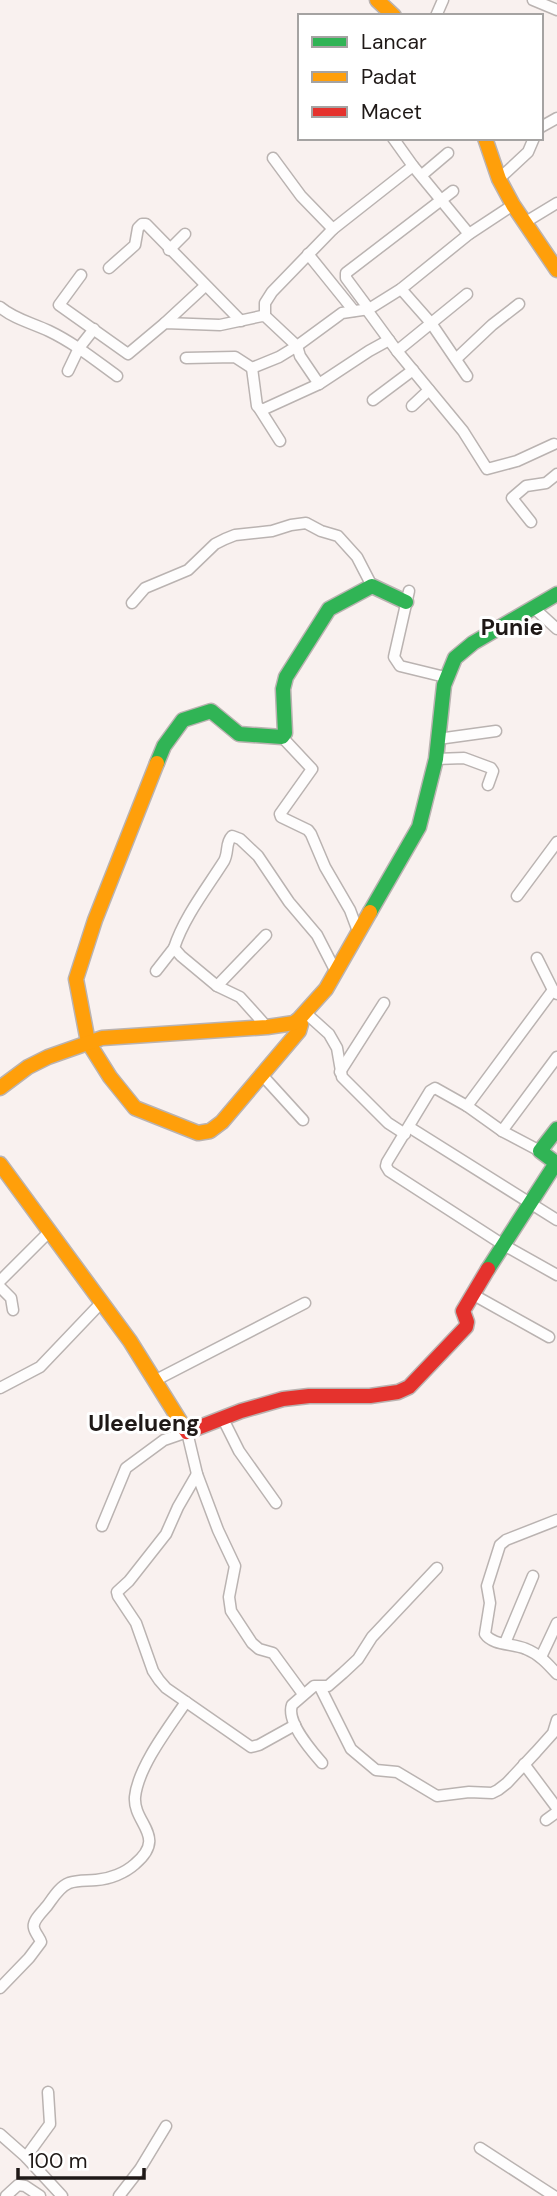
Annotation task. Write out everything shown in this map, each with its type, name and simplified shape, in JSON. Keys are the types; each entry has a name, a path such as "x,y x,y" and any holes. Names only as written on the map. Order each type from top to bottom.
{"street":[{"path":"377,0 392,14"},
{"path":"533,0 557,10"},
{"path":"394,140 469,234"},
{"path":"486,140 499,179 513,205 557,270"},
{"path":"499,179 528,152 533,140"},
{"path":"422,175 448,153"},
{"path":"273,158 301,196 333,229"},
{"path":"319,384 300,356 297,346 265,316 264,306 270,290 333,229 413,166"},
{"path":"453,191 346,273 346,278 385,343 397,351 422,396 463,431 488,469 517,461 556,444"},
{"path":"524,223 557,203"},
{"path":"251,368 279,357 342,313 363,310 401,289 469,234 513,205"},
{"path":"109,268 135,244 138,228 142,224 147,225 241,321"},
{"path":"169,250 185,234"},
{"path":"312,251 363,310"},
{"path":"81,275 59,305 128,354 205,286"},
{"path":"401,289 431,323 467,376"},
{"path":"397,351 467,294"},
{"path":"456,359 519,303"},
{"path":"0,307 8,314 49,331 79,348 117,376"},
{"path":"164,323 209,326 265,316"},
{"path":"68,371 79,348 94,329"},
{"path":"259,408 262,410 319,384 385,343"},
{"path":"186,358 235,357 251,368 259,408 280,441"},
{"path":"373,400 409,373"},
{"path":"531,522 512,498 526,486 543,484 557,474"},
{"path":"132,603 145,588 188,570 215,544 225,539 306,523 338,536 357,557 372,586"},
{"path":"282,737 285,733 283,688 290,669 329,609 372,586 408,596 394,657 396,662 412,670 446,677"},
{"path":"297,1021 326,989 415,836 436,759 446,677 456,658 464,650 557,594"},
{"path":"535,609 557,629"},
{"path":"297,1021 301,1024 299,1031 222,1122 210,1131 198,1133 135,1108 110,1077 88,1042 76,979 94,920 159,758 168,739 183,720 211,711 239,734 282,737 312,769 280,814 312,834 325,867 350,909 359,934"},
{"path":"438,739 496,731"},
{"path":"436,759 464,758 491,768 493,771 488,785"},
{"path":"156,971 174,948 198,900 226,857 228,840 234,835 258,856 289,902 317,935 336,972"},
{"path":"517,896 557,842"},
{"path":"217,986 266,935"},
{"path":"174,948 217,986 240,997 267,1027"},
{"path":"467,1106 555,992 537,958"},
{"path":"340,1072 384,1003"},
{"path":"0,1088 28,1067 88,1042 111,1037 267,1027 309,1016 329,1034 339,1054 340,1072 345,1080 388,1123 407,1131 557,1220"},
{"path":"502,1130 557,1057"},
{"path":"262,1075 303,1120"},
{"path":"103,1526 126,1468 164,1440 222,1417 299,1396 390,1395 403,1391 466,1327 463,1311 472,1294 502,1244 557,1163 435,1088 430,1091 387,1163 387,1169 502,1244 557,1275"},
{"path":"540,1151 557,1129"},
{"path":"0,1164 20,1188 156,1380 187,1432 197,1474 235,1566 229,1597 231,1611 253,1643 259,1649 273,1653 303,1694"},
{"path":"0,1281 49,1232"},
{"path":"0,1287 11,1298 13,1310"},
{"path":"472,1294 549,1337"},
{"path":"0,1388 40,1367 102,1303"},
{"path":"156,1380 305,1303"},
{"path":"222,1417 239,1451 276,1503"},
{"path":"197,1474 166,1534 117,1594 136,1622 153,1671 159,1680 186,1702 251,1747 295,1725"},
{"path":"557,1520 506,1540 500,1545 487,1586 490,1603 485,1634 489,1640 523,1647 541,1657 557,1674"},
{"path":"321,1763 303,1740 290,1716 290,1709 303,1694 314,1686 330,1685 358,1659 372,1637 437,1569"},
{"path":"505,1643 533,1576"},
{"path":"541,1657 557,1623"},
{"path":"320,1687 351,1749 376,1770 397,1772 437,1796 469,1792 492,1793 507,1783 552,1733 557,1720"},
{"path":"0,1988 40,1945 41,1939 34,1930 34,1922 59,1890 69,1883 98,1880 122,1873 136,1864 145,1853 149,1833 136,1811 136,1790 143,1770 186,1702"},
{"path":"523,1764 557,1810 546,1820"},
{"path":"26,2157 50,2124 48,2092"},
{"path":"119,2196 140,2169 166,2126"},
{"path":"0,2134 26,2157 56,2195"},
{"path":"480,2148 554,2196"},
{"path":"6,2196 18,2185 25,2186 40,2196"}],"traffic: fast":[{"path":"157,763 164,746 183,720 211,711 239,734 282,737 285,733 283,689 286,677 329,609 372,586 406,602"},
{"path":"370,912 419,827 436,759 444,685 455,658 473,643 557,594"},
{"path":"488,1269 556,1163 540,1151 557,1129"}],"traffic: slow":[{"path":"377,0 392,14"},
{"path":"486,140 499,179 513,205 557,270"},
{"path":"157,763 95,920 76,979 88,1042 110,1077 135,1108 198,1133 210,1131 222,1122 299,1031 301,1024 294,1023"},
{"path":"0,1088 28,1067 48,1057 102,1038 294,1023 326,989 370,912"},
{"path":"0,1164 130,1341 185,1429"}],"traffic: jam":[{"path":"185,1429 187,1432 241,1411 283,1399 309,1396 370,1396 398,1392 409,1387 466,1327 463,1311 488,1269"}],"district":[{"name":"Punie","path":"512,627"},
{"name":"Uleelueng","path":"144,1423"}]}
